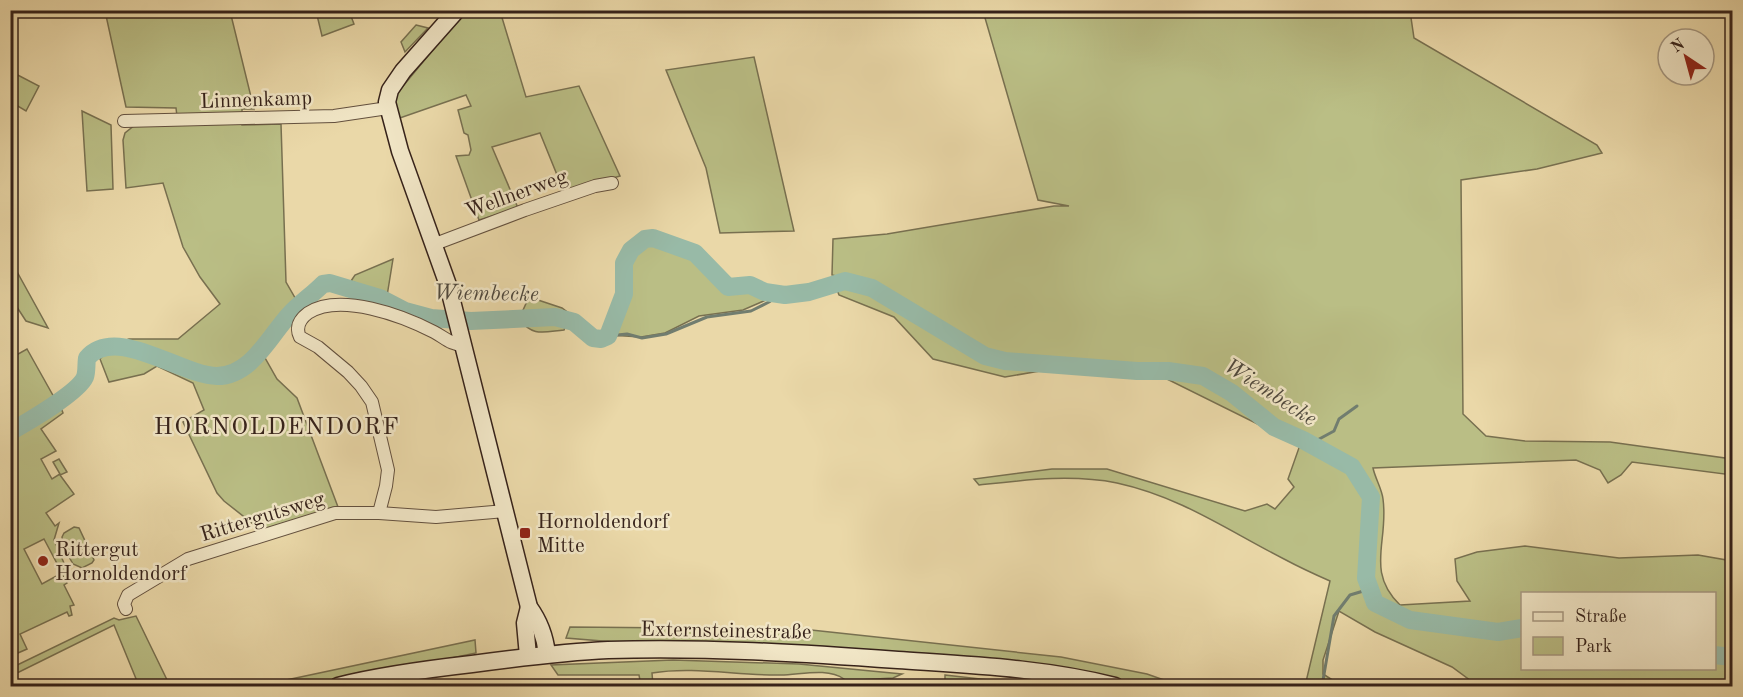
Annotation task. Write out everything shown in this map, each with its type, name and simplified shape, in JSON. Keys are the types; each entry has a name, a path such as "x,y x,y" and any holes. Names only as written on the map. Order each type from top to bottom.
{"main road":[{"path":"457,10 394,83 388,96 388,108 415,198 435,244 454,307 529,607 537,618 545,637 547,654"},
{"path":"528,656 525,623 529,607"},
{"name":"Externsteinestraße","path":"338,687 433,668 547,654 607,650 761,651 972,666 1067,677 1115,687"}],"street":[{"name":"Linnenkamp","path":"124,121 334,116 388,108"},
{"name":"Wellnerweg","path":"435,244 525,210 595,186 612,183"},
{"path":"379,513 387,470 372,402 348,372 318,347 300,337 299,322 307,314 320,307 335,304 347,305 401,318 434,332 452,344 462,338"},
{"name":"Rittergutsweg","path":"126,609 124,604 128,595 188,558 335,513 436,517 505,511"}],"green space":[{"path":"105,11 230,11 254,109 242,109 242,125 281,124 286,282 302,310 264,356 277,379 297,398 338,507 264,529 257,527 217,493 183,422 204,410 193,383 157,366 144,374 109,382 100,359 111,345 129,339 178,339 220,304 200,277 183,247 163,183 126,188 123,140 125,133 135,125 178,125 176,108 126,107"},
{"path":"316,11 349,11 354,24 322,36"},
{"path":"465,11 500,11 526,97 579,86 620,176 564,192 540,133 492,147 518,208 479,220 456,156 469,155 471,150 458,110 471,106 466,95 397,119 394,97"},
{"path":"983,11 1410,11 1414,38 1597,145 1602,153 1537,169 1461,180 1463,414 1486,436 1525,441 1610,442 1732,459 1732,475 1632,462 1621,475 1608,483 1600,470 1576,460 1373,468 1383,499 1381,568 1383,580 1400,605 1470,601 1457,581 1455,559 1477,552 1525,546 1619,558 1698,555 1732,561 1732,686 1478,686 1452,667 1375,632 1339,611 1323,660 1323,674 1342,686 1305,686 1330,581 1203,515 1140,489 1100,480 1065,478 979,485 974,479 1052,469 1107,469 1245,511 1267,504 1275,509 1294,487 1288,479 1300,445 1167,379 1121,373 1040,371 1005,377 933,359 894,317 839,295 835,284 840,277 832,275 833,239 887,234 1054,206 1069,206 1038,200"},
{"path":"416,25 428,28 405,52 401,42"},
{"path":"754,57 794,231 720,233 706,168 666,70"},
{"path":"10,71 39,86 26,111 11,102"},
{"path":"82,111 111,125 113,189 87,191"},
{"path":"646,240 692,257 729,292 742,284 773,297 743,310 699,316 665,333 641,337 610,335 626,300 631,256"},
{"path":"10,259 48,328 26,321 11,298"},
{"path":"393,259 387,296 351,281 355,275"},
{"path":"529,297 562,308 570,314 564,330 539,332 524,325 519,319"},
{"path":"27,349 55,399 11,427 11,358"},
{"path":"60,405 63,413 41,429 56,451 41,459 52,479 60,474 53,462 59,459 67,472 60,475 74,494 46,513 55,526 59,523 54,540 67,570 62,574 67,583 64,585 74,605 70,606 72,615 69,616 67,612 20,634 27,649 11,656 11,435","holes":["44,539 62,573 42,584 24,549"]},
{"path":"74,527 79,528 94,560 82,568 73,564 64,548 62,537"},
{"path":"136,616 170,686 139,686 114,625 11,676 11,668 114,618 119,620"},
{"path":"570,627 802,629 1061,657 1147,674 1181,686 1124,686 1112,683 566,638"},
{"path":"475,640 476,653 315,686 258,686"},
{"path":"673,660 799,664 902,674 893,678 859,680 857,686 843,686 844,679 822,672 765,675 684,670 652,673 653,686 641,686 639,675 558,675 551,665"},
{"path":"945,675 1043,686 945,684"}],"waterway":[{"name":"Wiembecke","path":"10,432 73,391 85,377 87,358 99,349 115,346 132,349 203,374 217,376 240,370 258,354 293,311 323,284 330,283 380,298 405,311 431,318 471,321 555,317 574,322 593,338 601,339 608,336 624,294 624,263 631,250 645,239 653,238 695,253 728,287 750,285 765,292 785,295 809,292 845,281 872,288 985,356 1005,361 1137,371 1168,371 1203,376 1232,393 1274,427 1352,467 1371,497 1366,578 1375,603 1410,620 1498,632 1521,628"},
{"name":"Wiembecke","path":"608,336 627,334 642,338 666,334 707,317 751,311 778,295"},
{"path":"1310,444 1334,431 1339,419 1357,406"},
{"path":"1322,686 1334,616 1350,595 1370,589"},
{"name":"Wiembecke","path":"1716,655 1732,657"}],"place":[{"name":"Hornoldendorf Mitte","path":"525,533"},
{"name":"Rittergut Hornoldendorf","path":"43,561"}],"district":[{"name":"HORNOLDENDORF","path":"277,426"}]}
